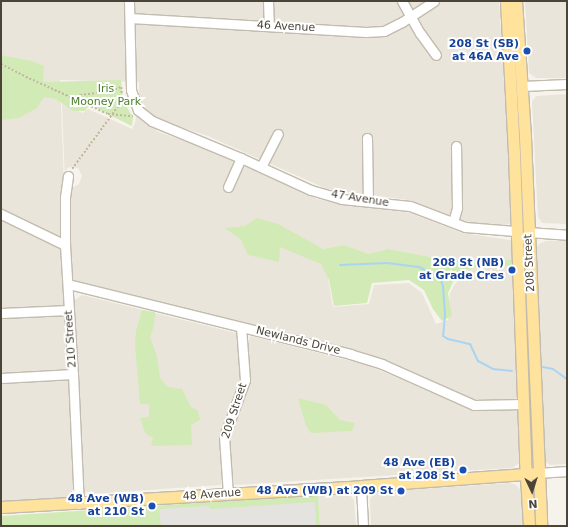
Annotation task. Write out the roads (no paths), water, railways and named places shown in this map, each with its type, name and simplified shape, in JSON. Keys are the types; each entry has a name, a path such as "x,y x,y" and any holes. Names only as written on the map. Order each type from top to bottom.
{"main road":[{"name":"208 Street","path":"506,1 514,154 523,404 541,526"},
{"name":"208 Street","path":"516,1 522,86 532,323 532,473 530,526"},
{"path":"511,116 517,91 522,86"},
{"path":"514,154 521,188 522,220 528,232"},
{"path":"516,230 522,238 524,271 532,323"},
{"name":"48 Avenue","path":"1,508 361,486 532,473"}],"street":[{"path":"129,1 130,18"},
{"path":"268,1 269,26"},
{"path":"402,1 420,33 436,55"},
{"name":"46 Avenue","path":"130,18 366,32 384,31 402,22 434,1"},
{"name":"47 Avenue","path":"130,18 131,85 135,104 145,117 311,190 342,199 410,206 465,227 516,230"},
{"path":"522,86 567,84"},
{"path":"261,167 278,134"},
{"path":"367,138 368,201"},
{"path":"453,222 457,208 456,146"},
{"path":"228,187 241,158"},
{"name":"210 Street","path":"68,176 65,197 65,245 74,374 79,504"},
{"path":"1,214 65,245"},
{"path":"528,232 567,235"},
{"name":"Newlands Drive","path":"68,284 350,354 382,364 474,405 523,404"},
{"path":"1,313 69,310"},
{"name":"209 Street","path":"228,494 224,437 245,380 241,327"},
{"path":"1,378 74,374"},
{"name":"48 Avenue","path":"532,473 567,471"},
{"path":"361,486 363,526"}],"waterway":[{"path":"340,265 387,263 419,267 435,275 441,280 443,286 445,315 443,336 448,339 470,344 478,361 493,369 512,371"},
{"path":"543,367 553,369 567,379"}],"place":[{"name":"208 St (SB) at 46A Ave","path":"527,51"},
{"name":"208 St (NB) at Grade Cres","path":"512,270"},
{"name":"48 Ave (EB) at 208 St","path":"463,470"},
{"name":"48 Ave (WB) at 209 St","path":"401,491"},
{"name":"48 Ave (WB) at 210 St","path":"152,506"}],"park label":[{"name":"Iris Mooney Park","path":"106,96"}]}
